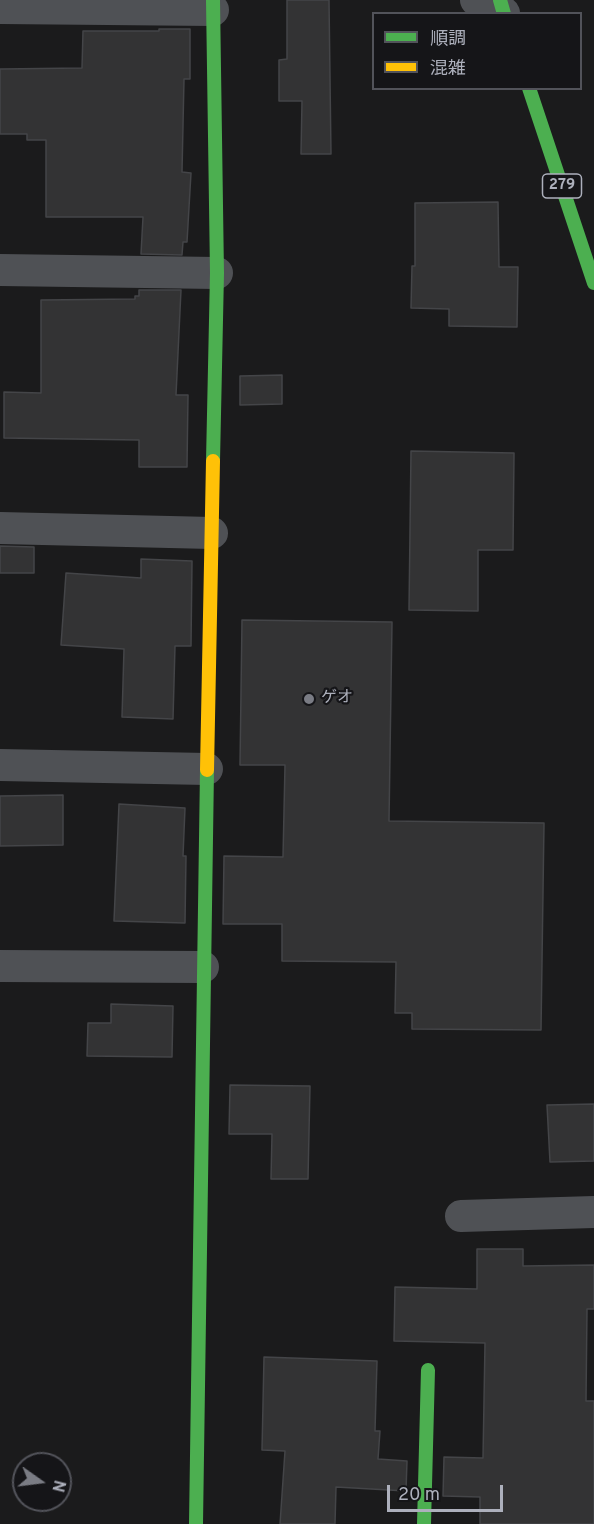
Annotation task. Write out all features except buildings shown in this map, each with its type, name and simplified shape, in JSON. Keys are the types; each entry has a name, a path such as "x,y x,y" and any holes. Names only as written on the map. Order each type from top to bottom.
{"main road":[{"path":"196,1524 203,967 217,273 213,5"},
{"name":"279","path":"530,90 594,283"},
{"path":"424,1524 428,1370"}],"street":[{"path":"476,0 502,12"},
{"path":"0,8 213,5"},
{"path":"0,270 217,273"},
{"path":"0,528 212,533"},
{"path":"0,765 207,769"},
{"path":"0,966 203,967"},
{"path":"461,1216 594,1212"}],"traffic: fast":[{"path":"213,0 217,273 213,461"},
{"path":"500,0 503,12"},
{"path":"530,90 594,283"},
{"path":"196,1524 207,770"},
{"path":"424,1524 428,1370"}],"traffic: slow":[{"path":"207,770 213,461"}],"place":[{"name":"ゲオ","path":"309,699"}]}
